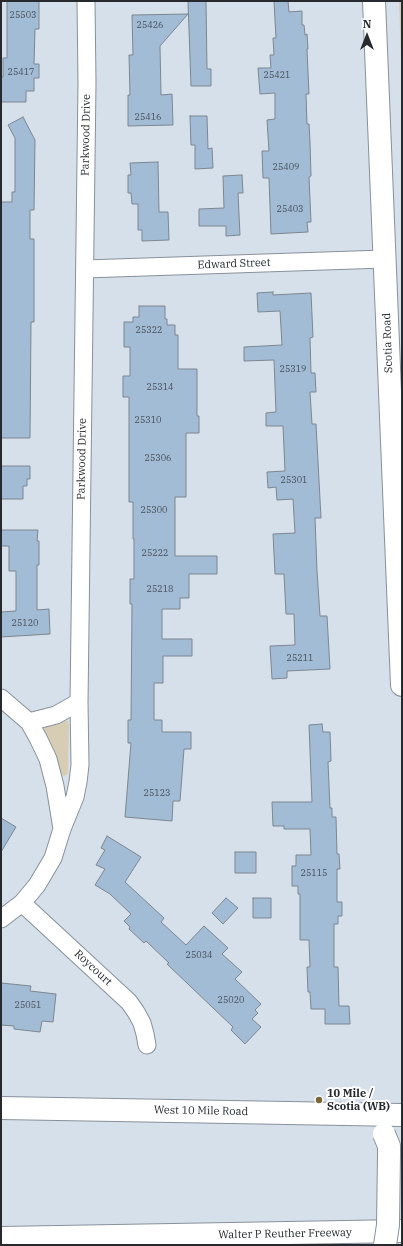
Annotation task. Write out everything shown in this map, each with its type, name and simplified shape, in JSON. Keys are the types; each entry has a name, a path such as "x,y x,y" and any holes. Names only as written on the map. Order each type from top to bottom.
{"main road":[{"name":"Scotia Road","path":"374,1 402,685"},
{"name":"West 10 Mile Road","path":"1,1108 402,1115"},
{"path":"365,1114 372,1118 384,1134 389,1146 388,1225 385,1245"},
{"name":"Walter P Reuther Freeway","path":"1,1238 402,1231"}],"street":[{"name":"Parkwood Drive","path":"1,919 22,903 37,885 53,858 62,829 75,797 80,765 79,702 87,83 86,1"},
{"name":"Edward Street","path":"85,269 384,259"},
{"path":"1,698 29,722 48,759 55,786 62,829"},
{"path":"29,722 56,715 79,702"},
{"name":"Roycourt","path":"22,903 129,1002 142,1023 146,1034 147,1045"}],"shaded area":[{"path":"399,1 402,1 402,90"},
{"path":"64,721 68,721 69,725 68,774 64,776 62,775 44,729"}],"building":[{"path":"7,1 39,1 39,29 35,29 34,64 39,64 39,78 34,78 34,91 26,91 26,102 1,102 3,58 7,58"},
{"path":"188,1 206,1 207,69 211,69 211,86 191,86"},
{"path":"274,1 288,1 289,12 302,11 302,25 304,25 305,35 307,34 309,94 306,94 311,176 309,177 311,222 307,222 308,232 271,234 269,178 263,178 262,151 269,151 267,120 275,119 275,93 260,94 258,68 271,68 270,55 274,55 273,38 276,38"},
{"path":"188,14 160,46 161,95 172,94 173,125 128,126 128,95 130,95 129,55 133,55 132,15"},
{"path":"190,116 207,116 208,149 212,148 213,168 195,169 195,145 191,145"},
{"path":"23,117 35,140 34,210 30,210 30,239 34,239 34,322 31,322 30,438 1,438 1,202 12,202 12,192 15,192 15,138 8,125"},
{"path":"158,162 159,212 168,212 169,240 142,241 142,230 138,230 138,204 132,204 131,193 128,193 128,175 131,175 130,163"},
{"path":"242,175 243,193 238,193 240,235 226,236 226,226 199,226 199,209 224,208 223,176"},
{"path":"273,292 273,295 311,293 313,337 310,338 311,373 315,373 316,392 310,392 312,424 316,424 321,518 315,518 317,571 320,616 327,616 330,669 287,671 287,678 272,679 270,646 295,645 294,614 286,614 284,574 275,574 273,534 295,533 293,499 277,500 276,487 268,488 267,472 285,471 283,426 266,426 266,413 276,412 274,360 244,361 244,347 282,345 280,311 258,312 257,293"},
{"path":"139,306 165,306 165,319 167,319 167,325 175,325 175,335 178,335 178,369 197,369 197,416 199,416 199,433 186,433 186,497 175,497 175,556 217,556 217,574 189,574 189,598 180,598 180,609 162,609 162,639 192,639 192,656 163,656 163,683 154,683 154,720 162,720 162,732 191,732 191,749 184,749 180,801 173,801 172,821 125,817 131,743 128,743 128,720 131,720 132,604 130,604 130,579 134,579 134,539 133,502 129,502 129,397 123,397 123,376 130,376 130,347 124,347 124,322 133,322 133,317 139,317"},
{"path":"1,466 30,466 30,479 27,479 27,486 23,486 23,499 1,499"},
{"path":"1,530 38,530 37,541 39,541 39,565 37,565 37,610 49,609 50,634 1,637 1,612 16,611 16,571 9,571 9,546 1,546"},
{"path":"322,724 323,732 330,732 331,761 328,762 330,808 332,808 332,817 336,817 337,854 339,854 340,869 337,869 337,902 342,902 342,916 338,916 338,924 334,924 334,967 338,967 339,1006 349,1006 350,1024 325,1024 325,1009 311,1009 310,992 308,992 307,967 310,967 309,940 300,940 300,894 298,894 298,886 292,886 292,866 296,866 296,855 311,855 310,829 284,829 284,826 273,826 272,802 312,802 309,725"},
{"path":"1,818 16,827 1,852"},
{"path":"107,836 141,857 125,882 164,918 161,922 186,945 204,926 228,948 222,954 242,972 235,979 261,1004 255,1010 258,1013 252,1019 261,1027 245,1044 231,1030 233,1027 167,964 169,963 146,941 144,943 129,929 130,927 124,921 131,914 110,894 95,885 105,869 96,865 105,850 101,848"},
{"path":"235,852 256,852 256,873 235,873"},
{"path":"226,898 238,908 223,924 212,913"},
{"path":"253,898 271,898 271,918 253,918"},
{"path":"1,983 31,986 30,991 56,994 53,1022 42,1021 40,1032 14,1029 14,1026 1,1025"}],"place":[{"name":"10 Mile / Scotia (WB)","path":"319,1100"}]}
